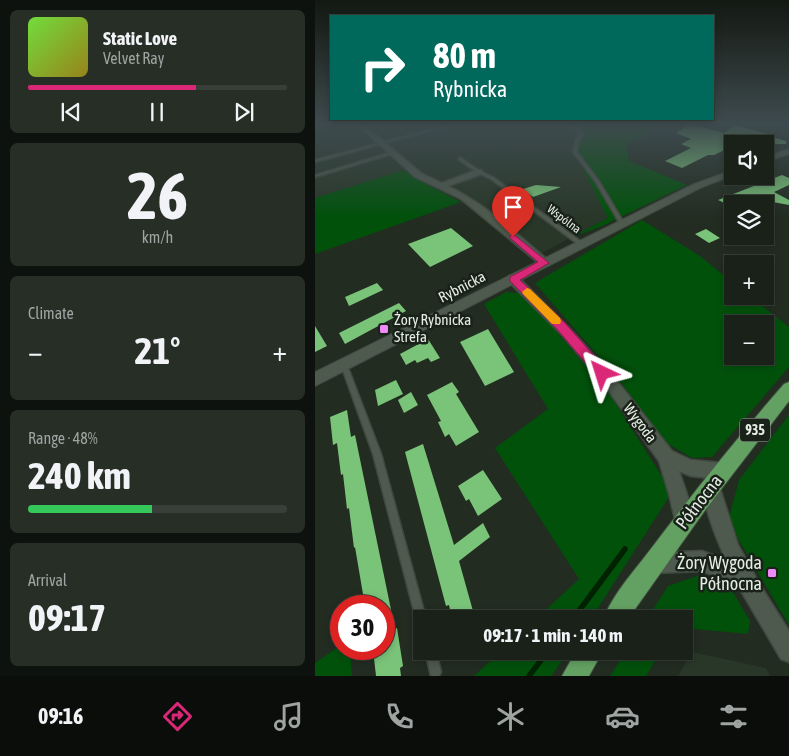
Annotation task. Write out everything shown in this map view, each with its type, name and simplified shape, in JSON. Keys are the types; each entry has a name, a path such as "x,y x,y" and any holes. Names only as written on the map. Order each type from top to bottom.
{"main road":[{"name":"Północna","path":"620,610 683,522 789,390"},
{"path":"573,676 585,660"}],"street":[{"path":"395,156 418,175 464,198 483,211 545,263"},
{"path":"442,186 479,172"},
{"name":"Rybnicka","path":"315,379 622,223 697,186 724,176"},
{"name":"Wygoda","path":"513,279 567,333 613,386 666,456"},
{"path":"666,456 717,478 721,528 742,576 789,651"},
{"path":"666,456 679,494 683,522"},
{"path":"653,562 702,562 742,576"}],"lane":[{"path":"315,160 332,156"},
{"path":"315,176 388,156"},
{"path":"578,156 597,181 622,223"},
{"name":"Wspólna","path":"459,159 492,178 581,244"},
{"path":"343,365 377,454 419,610"},
{"path":"432,660 435,672"}],"shaded area":[{"path":"315,156 590,156 608,218 540,254 474,200 448,189 428,185 404,170 315,198"},
{"path":"693,652 766,668 770,676 678,676 687,660 693,660"}],"green space":[{"path":"576,156 628,156 629,161 687,185 600,227 572,237 608,218"},
{"path":"404,170 461,202 315,254 315,198"},
{"path":"642,220 700,256 724,276 724,305 761,305 774,315 724,315 724,365 774,365 774,315 789,327 789,367 712,457 692,458 665,442 619,380 535,283"},
{"path":"506,292 518,293 537,309 609,393 663,478 669,497 597,610 546,610 579,579 495,448 548,409 484,304"},
{"path":"789,415 789,625 738,539 729,518 739,480"},
{"path":"700,575 730,587 750,621 748,634 693,629 693,610 653,610 668,586"},
{"path":"330,653 330,660 351,660 352,676 315,676 315,663"},
{"path":"491,660 563,660 551,676 474,676"},
{"path":"620,660 656,660 646,676 610,676"}],"building":[{"path":"676,156 707,156 682,168 665,161"},
{"path":"782,175 789,178 789,185 774,192 789,200 789,205 774,202 774,195 731,195 756,185 774,185 774,178"},
{"path":"536,185 561,187 533,197 523,189"},
{"path":"451,228 473,246 430,267 408,244"},
{"path":"706,229 720,238 709,243 695,234"},
{"path":"377,283 383,290 349,306 345,297"},
{"path":"399,303 406,311 345,344 339,333"},
{"path":"315,326 327,346 315,352"},
{"path":"488,329 514,372 485,386 460,342"},
{"path":"428,339 440,358 431,362 428,358 417,363 415,360 406,365 400,354"},
{"path":"396,380 403,394 378,406 375,390"},
{"path":"452,382 459,392 456,394 479,432 456,446 449,434 445,437 438,422 441,421 427,395"},
{"path":"411,392 418,405 404,413 398,400"},
{"path":"347,410 351,437 355,435 388,595 363,595 349,508 347,509 343,474 341,475 337,443 333,445 330,417"},
{"path":"423,444 454,545 483,523 490,537 459,561 473,610 450,610 449,605 446,606 405,452"},
{"path":"483,470 502,499 478,516 469,499 466,501 458,486"},
{"path":"397,628 403,666 400,668 401,676 376,676 374,660 395,660 395,629"}],"waterway":[{"path":"580,610 625,549"},
{"path":"529,676 541,660"}],"slow traffic":[{"path":"527,292 556,321"}],"place":[{"name":"Żory Rybnicka Strefa","path":"384,329"},
{"name":"Żory Wygoda Północna","path":"772,573"}],"route":[{"path":"513,237 545,263 513,279 560,325 602,373"}]}
